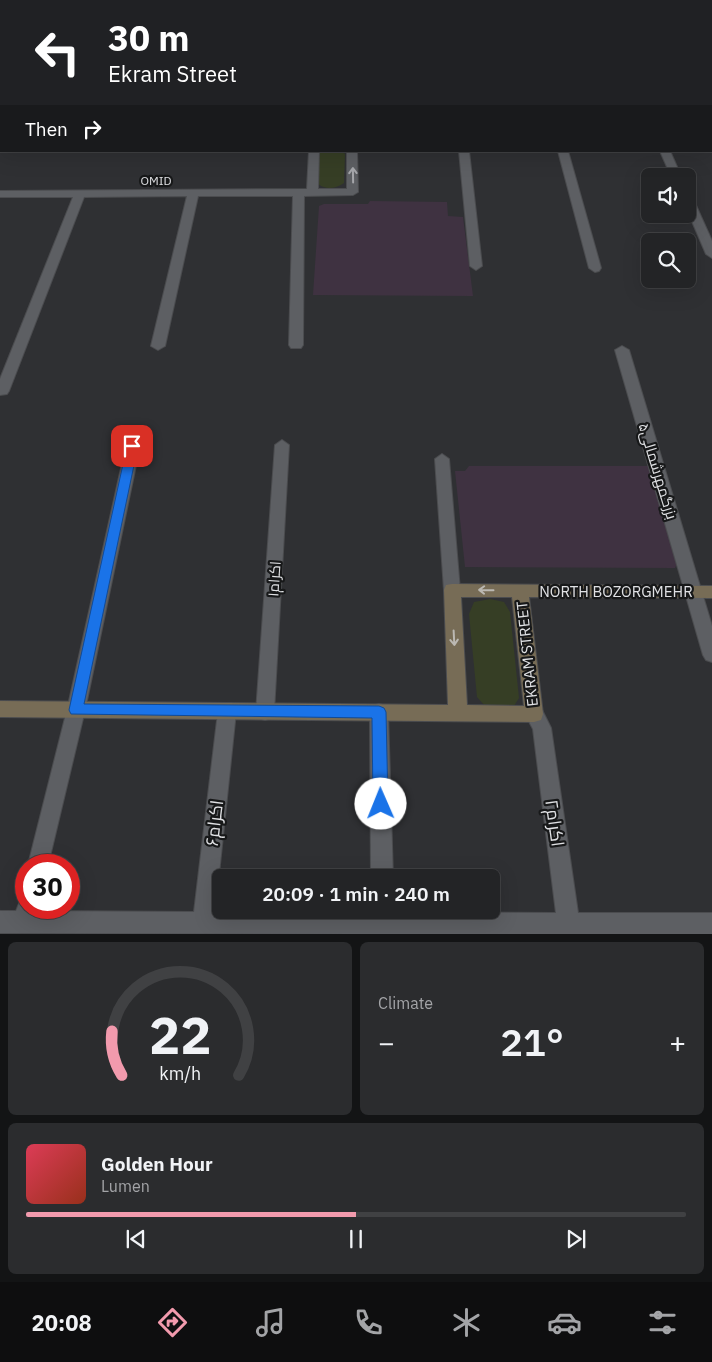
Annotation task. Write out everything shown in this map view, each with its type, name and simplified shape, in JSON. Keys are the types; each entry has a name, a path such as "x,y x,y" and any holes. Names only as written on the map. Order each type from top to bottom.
{"main road":[{"name":"EKRAM STREET","path":"0,709 534,714 520,591 452,590"},
{"path":"452,590 458,713"},
{"name":"NORTH BOZORGMEHR","path":"520,591 712,592"}],"street":[{"path":"312,193 314,152"},
{"name":"OMID","path":"0,194 353,192 352,152"},
{"path":"464,152 476,266"},
{"path":"564,152 595,268"},
{"path":"665,152 672,168"},
{"path":"158,346 193,193"},
{"path":"296,346 299,193"},
{"path":"2,391 80,194"},
{"path":"696,219 712,254"},
{"name":"بزرگمهرشمالی۵","path":"622,350 712,655"},
{"name":"اکرام۱","path":"265,712 282,445"},
{"path":"41,854 76,710 132,446"},
{"path":"442,459 452,590"},
{"name":"اکرام۶","path":"202,928 227,712"},
{"path":"379,712 382,869"},
{"name":"اکرام۲","path":"534,714 542,728 569,929"},
{"path":"0,922 25,921 202,928 383,922 569,929 712,924"}],"shaded area":[{"path":"370,201 447,202 448,216 463,217 473,296 313,295 319,206 324,204 368,204"},
{"path":"469,466 648,466 677,564 675,568 465,567 455,471 465,471"}],"green space":[{"path":"321,152 342,152 345,154 344,183 331,188 318,184 318,154"},
{"path":"490,599 504,602 510,612 519,698 514,706 484,705 477,697 469,614 474,602"}],"route":[{"path":"132,446 76,710 379,712 381,804"}]}
